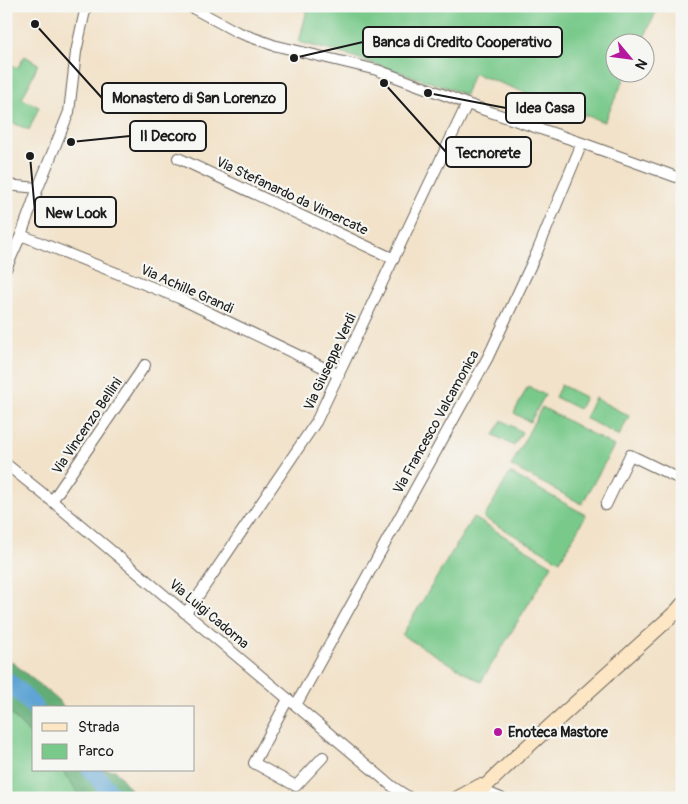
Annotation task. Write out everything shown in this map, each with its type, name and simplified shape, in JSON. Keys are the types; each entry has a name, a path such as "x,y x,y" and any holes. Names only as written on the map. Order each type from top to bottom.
{"street":[{"path":"6,269 69,112 76,52 86,6"},
{"path":"189,6 237,32 273,45 377,70 467,104 582,142 681,178"},
{"name":"Via Giuseppe Verdi","path":"185,612 192,605 312,431 467,104"},
{"name":"Via Francesco Valcamonica","path":"323,757 296,786 254,763 292,702 488,357 537,252 582,142"},
{"name":"Via Stefanardo da Vimercate","path":"178,158 394,259"},
{"path":"6,185 38,188"},
{"name":"Via Achille Grandi","path":"21,235 179,298 339,375"},
{"name":"Via Vincenzo Bellini","path":"52,501 145,365"},
{"path":"606,505 630,455 682,480"},
{"name":"Via Luigi Cadorna","path":"6,464 393,787 410,798"},
{"path":"458,798 482,790 680,611"},
{"name":"Via Luigi Cadorna","path":"393,787 403,798"},
{"path":"482,790 501,798"}],"green space":[{"path":"308,6 659,6 647,32 606,32 606,82 623,82 604,122 473,73 465,95 351,56 299,42"},
{"path":"25,56 38,64 22,99 39,107 29,130 6,120 6,60 17,68"},
{"path":"561,385 585,397 579,409 555,397"},
{"path":"528,386 545,395 530,422 514,413"},
{"path":"595,398 629,416 619,436 585,418"},
{"path":"542,407 614,446 582,504 511,466"},
{"path":"502,420 522,432 514,446 494,435"},
{"path":"510,473 586,515 560,561 484,518"},
{"path":"473,517 552,565 481,682 402,635"},
{"path":"6,657 58,700 62,706 32,706 32,736 6,709"},
{"path":"6,659 33,706 32,772 110,772 133,798 6,798"},
{"path":"63,772 117,772 138,798 81,798"}],"waterway":[{"path":"6,680 33,706"},
{"path":"93,772 115,798"}],"place":[{"name":"Monastero di San Lorenzo","path":"35,24"},
{"name":"Banca di Credito Cooperativo","path":"294,58"},
{"name":"Tecnorete","path":"384,83"},
{"name":"Idea Casa","path":"428,93"},
{"name":"Il Decoro","path":"71,142"},
{"name":"New Look","path":"30,156"},
{"name":"Enoteca Mastore","path":"498,732"}]}
